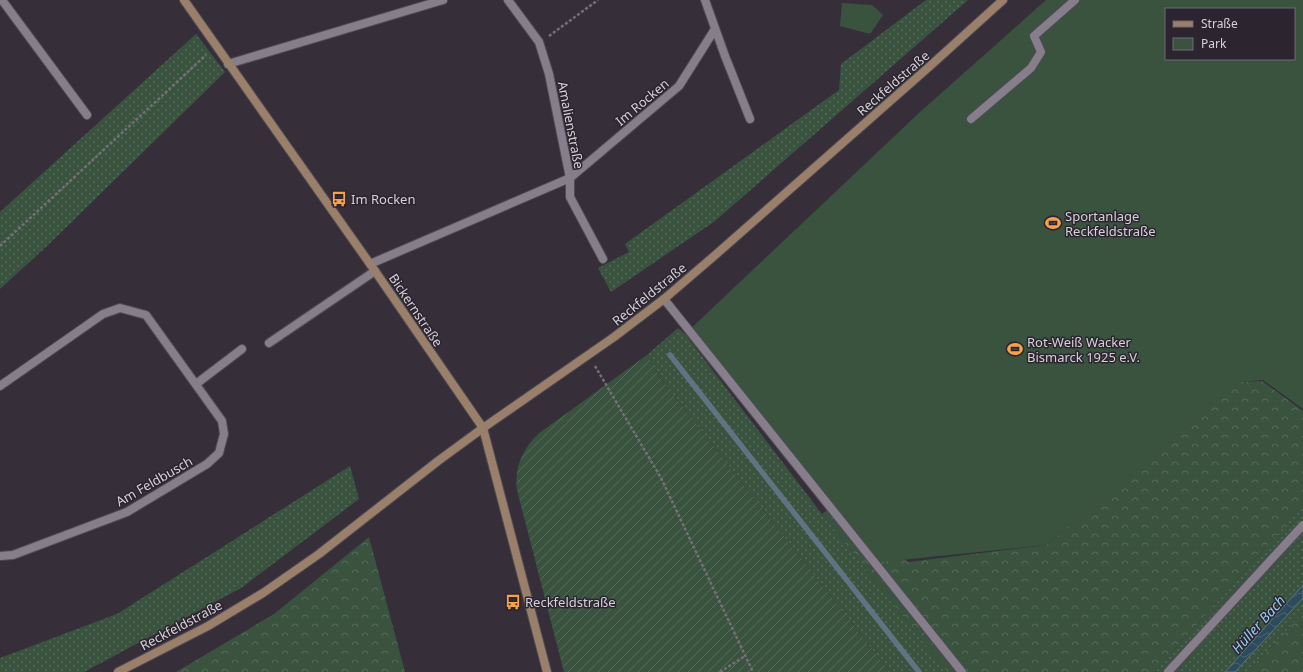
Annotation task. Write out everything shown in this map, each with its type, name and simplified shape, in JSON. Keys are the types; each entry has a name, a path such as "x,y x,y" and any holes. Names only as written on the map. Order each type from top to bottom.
{"street":[{"path":"2,0 87,116"},
{"name":"Bickernstraße","path":"184,0 373,268 483,428 547,672"},
{"path":"228,64 442,0"},
{"name":"Amalienstraße","path":"508,0 539,42 549,74 570,178 570,197 603,259"},
{"path":"705,0 715,30 750,119"},
{"name":"Reckfeldstraße","path":"118,672 208,626 262,593 319,554 438,461 483,428 614,337 713,257 1003,0"},
{"path":"971,119 1031,68 1041,52 1034,36 1075,0"},
{"name":"Im Rocken","path":"269,343 373,268 570,178 679,86 715,30"},
{"path":"664,298 962,672"},
{"name":"Am Feldbusch","path":"0,385 103,314 120,308 146,314 222,421 224,434 219,453 207,464 127,512 14,555 0,556"},
{"path":"196,384 242,349"},
{"path":"1168,672 1303,525"}],"path":[{"path":"539,42 598,0"},
{"path":"0,246 216,46"},
{"path":"589,355 661,478 753,672"},
{"path":"720,672 745,656"}],"green space":[{"path":"926,0 968,0 715,221 611,292 598,268 629,252 625,244 839,90 841,64"},
{"name":"Sportanlage Reckfeldstraße","path":"1046,0 1303,0 1303,409 1263,380 1240,382 1046,545 871,563 685,334 920,112"},
{"path":"842,3 872,5 883,15 870,34 840,26"},
{"path":"196,34 225,72 47,246 0,289 0,212"},
{"path":"678,328 685,334 822,514 947,672 890,672 661,379 647,355"},
{"path":"647,355 661,379 890,672 564,672 517,490 516,482 518,467 520,460 528,446 538,434"},
{"path":"1262,381 1303,411 1303,505 1155,672 947,672 822,514 834,505 908,562 1046,545 1238,382"},
{"path":"350,466 359,499 241,588 84,672 0,672 0,658 117,614"},
{"path":"1303,505 1303,585 1225,672 1155,672"},
{"path":"369,537 405,672 176,672 274,614"},
{"path":"1303,598 1303,613 1247,672 1235,672"},
{"path":"1303,613 1303,672 1247,672"}],"water":[{"path":"1303,585 1303,598 1235,672 1225,672"}],"waterway":[{"path":"670,355 919,672"}],"place":[{"name":"Im Rocken","path":"339,199"},
{"name":"Sportanlage Reckfeldstraße","path":"1053,223"},
{"name":"Rot-Weiß Wacker Bismarck 1925 e.V.","path":"1015,349"},
{"name":"Reckfeldstraße","path":"513,602"}],"water label":[{"name":"Hüller Bach","path":"1258,624"}]}
